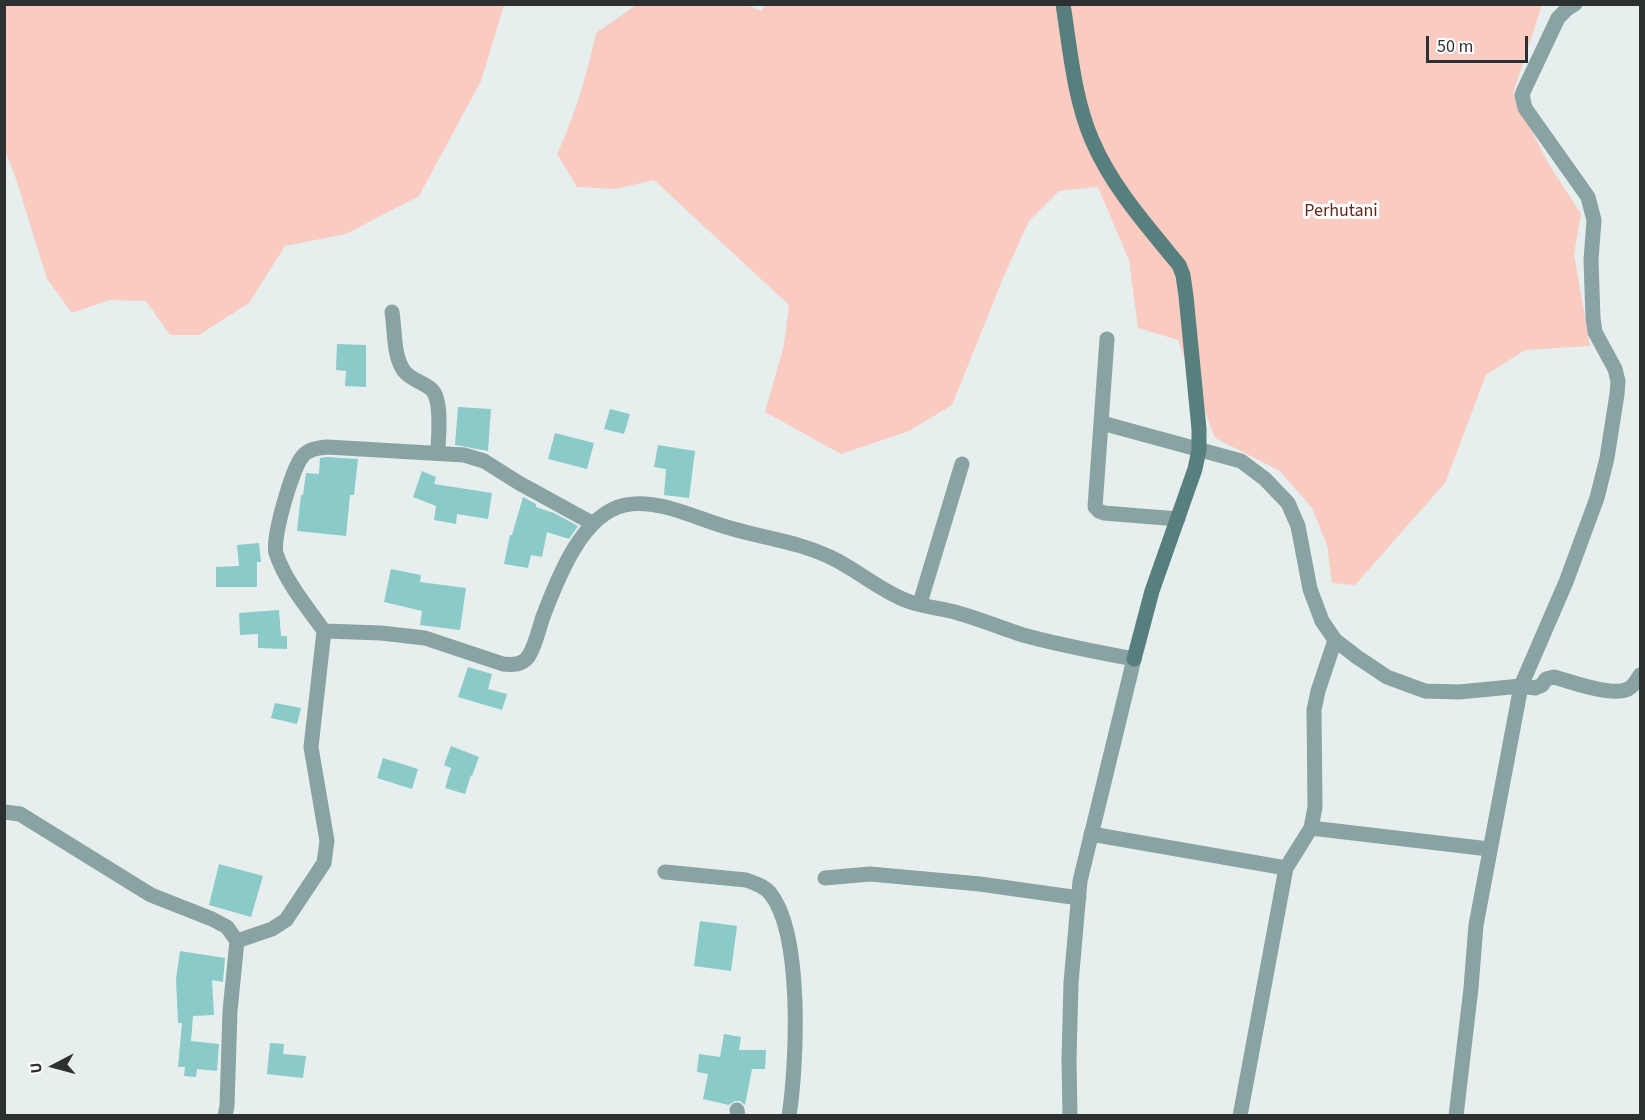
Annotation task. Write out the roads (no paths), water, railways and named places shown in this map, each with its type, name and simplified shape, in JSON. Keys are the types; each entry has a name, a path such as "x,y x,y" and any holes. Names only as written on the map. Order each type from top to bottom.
{"main road":[{"path":"1063,4 1072,66 1092,139 1130,204 1179,265 1183,275 1199,429 1198,450 1195,469 1152,591 1134,660"}],"street":[{"path":"1456,1116 1476,925 1521,686 1566,582 1597,498 1607,458 1617,394 1618,381 1615,369 1595,332 1591,260 1594,220 1588,197 1525,108 1523,101 1524,90 1558,18 1575,4"},
{"path":"392,312 399,360 404,371 411,378 432,390 437,399 438,452"},
{"path":"1107,339 1094,502 1099,511 1104,513 1178,519"},
{"path":"1101,423 1241,461 1265,479 1288,503 1298,526 1310,589 1322,621 1335,640 1387,676 1425,691 1459,692 1521,686 1539,687 1546,679 1554,677 1610,691 1621,691 1632,686 1641,675"},
{"path":"237,941 272,928 286,920 324,863 327,841 311,747 324,632 282,570 275,551 278,526 297,465 309,451 327,447 464,455 484,461 592,523"},
{"path":"920,603 962,464"},
{"path":"324,632 381,633 425,638 503,664 513,665 522,662 529,655 566,562 592,523 608,511 622,505 636,503 658,506 725,527 813,550 833,558 907,601 977,619 1022,634 1134,660 1080,881 1071,983 1070,1116"},
{"path":"1239,1116 1286,868 1311,828 1315,807 1314,710 1335,640"},
{"path":"4,812 20,814 152,896 227,927 237,941 230,1011 225,1116"},
{"path":"1311,828 1489,849"},
{"path":"1091,834 1286,868"},
{"path":"665,872 746,880 770,893 781,910 788,935 793,978 795,1042 789,1116"},
{"path":"825,878 870,874 980,884 1078,898"}],"park label":[{"name":"Perhutani","path":"1341,212"}]}
